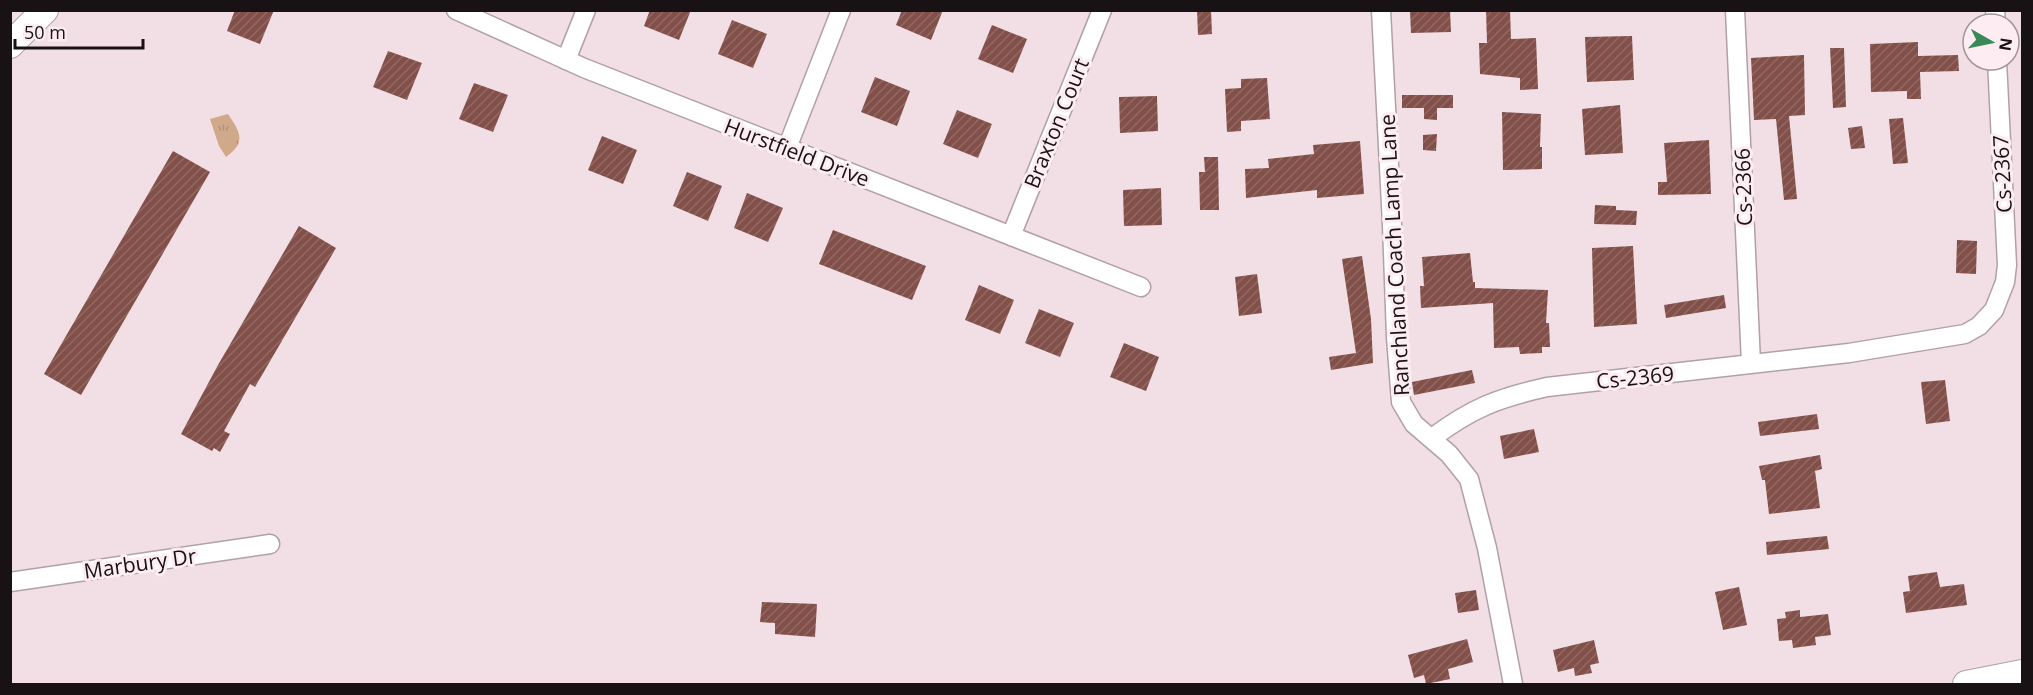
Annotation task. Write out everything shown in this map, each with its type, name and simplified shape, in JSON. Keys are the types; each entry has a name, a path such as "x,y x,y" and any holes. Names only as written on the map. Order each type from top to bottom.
{"main road":[{"path":"10,45 45,10"},
{"path":"1966,684 2022,673"}],"street":[{"name":"Hurstfield Drive","path":"456,10 566,60 1141,287"},
{"path":"566,60 586,10"},
{"path":"786,148 841,10"},
{"name":"Braxton Court","path":"1011,236 1102,10"},
{"name":"Ranchland Coach Lamp Lane","path":"1382,10 1396,337 1401,402 1414,424 1449,454 1469,479 1487,548 1513,684"},
{"name":"Cs-2366","path":"1735,10 1751,363"},
{"name":"Cs-2367","path":"1849,352 1965,334 1983,322 1994,310 2000,298 2007,265 1997,72"},
{"name":"Cs-2369","path":"1432,438 1468,412 1516,394 1572,383 1849,352"},
{"name":"Marbury Dr","path":"10,582 270,544"}],"green space":[{"path":"228,114 236,126 239,142 233,152 226,157 219,146 210,119"}],"building":[{"path":"235,10 274,10 260,44 227,31"},
{"path":"650,10 691,10 679,40 644,26"},
{"path":"902,10 943,10 931,40 896,25"},
{"path":"1197,10 1211,10 1212,34 1198,35"},
{"path":"1450,10 1451,32 1411,33 1410,11"},
{"path":"1486,10 1510,10 1511,39 1536,38 1538,89 1520,90 1520,78 1480,74 1479,43 1487,43"},
{"path":"732,20 767,34 753,68 718,54"},
{"path":"992,25 1027,39 1013,73 978,59"},
{"path":"1632,36 1634,80 1587,82 1585,37"},
{"path":"1918,42 1918,56 1958,55 1959,71 1920,72 1921,99 1907,99 1907,91 1871,92 1870,44"},
{"path":"1830,48 1844,48 1846,107 1833,108"},
{"path":"388,51 422,63 407,100 373,87"},
{"path":"1804,55 1805,115 1789,116 1797,199 1784,200 1776,119 1754,120 1751,58"},
{"path":"875,77 910,91 897,126 861,112"},
{"path":"1267,78 1270,119 1241,121 1241,131 1227,132 1225,89 1241,88 1241,79"},
{"path":"474,83 508,95 493,132 459,119"},
{"path":"1402,95 1453,95 1453,108 1437,108 1437,120 1424,119 1424,108 1402,108"},
{"path":"1157,96 1158,131 1120,133 1119,97"},
{"path":"1620,105 1623,153 1585,155 1582,109"},
{"path":"957,110 992,124 978,158 943,144"},
{"path":"1502,112 1541,114 1542,169 1503,170"},
{"path":"1903,118 1908,163 1893,164 1889,119"},
{"path":"1862,126 1865,148 1851,149 1848,128"},
{"path":"1437,134 1436,151 1423,150 1423,135"},
{"path":"602,136 637,150 623,184 588,170"},
{"path":"1709,140 1711,194 1658,195 1658,182 1667,182 1664,143"},
{"path":"1360,141 1364,194 1317,198 1317,190 1246,198 1245,169 1269,168 1268,159 1314,154 1313,145"},
{"path":"173,151 210,172 81,395 44,374"},
{"path":"1204,157 1218,157 1219,210 1200,210 1199,172 1205,172"},
{"path":"687,172 722,186 708,221 673,206"},
{"path":"1161,188 1162,225 1124,226 1123,190"},
{"path":"747,193 783,208 768,242 734,228"},
{"path":"1595,205 1616,206 1616,210 1637,211 1636,225 1594,224"},
{"path":"299,226 336,248 255,387 250,384 224,431 230,434 220,452 214,448 212,451 181,434 218,365"},
{"path":"833,230 926,266 912,300 819,264"},
{"path":"1957,240 1977,241 1976,274 1956,273"},
{"path":"1633,246 1637,324 1594,327 1592,248"},
{"path":"1470,253 1475,288 1548,290 1546,323 1549,323 1550,347 1542,347 1542,353 1520,354 1519,347 1494,348 1493,303 1421,308 1420,286 1424,286 1422,257"},
{"path":"1362,256 1371,319 1373,363 1331,370 1329,357 1356,353 1342,259"},
{"path":"1257,274 1262,313 1239,316 1235,277"},
{"path":"979,285 1014,300 1000,334 965,320"},
{"path":"1724,295 1726,308 1666,318 1664,305"},
{"path":"1039,309 1074,323 1060,357 1025,343"},
{"path":"1124,343 1159,357 1146,391 1110,377"},
{"path":"1472,370 1475,383 1414,395 1412,382"},
{"path":"1945,380 1950,421 1926,424 1921,382"},
{"path":"1817,414 1819,429 1760,436 1758,422"},
{"path":"1534,429 1539,452 1504,459 1500,436"},
{"path":"1820,455 1822,469 1815,471 1820,508 1769,514 1765,480 1762,480 1759,466"},
{"path":"1827,536 1829,549 1767,555 1766,542"},
{"path":"1937,572 1940,587 1964,584 1967,605 1906,613 1903,592 1910,591 1908,576"},
{"path":"1739,587 1747,625 1723,630 1715,592"},
{"path":"1476,590 1479,610 1458,613 1455,593"},
{"path":"762,602 817,604 815,637 775,634 775,623 760,622"},
{"path":"1800,610 1800,617 1828,614 1831,635 1815,637 1816,645 1793,648 1792,640 1779,641 1777,619 1786,618 1785,612"},
{"path":"1467,639 1473,662 1448,669 1450,679 1426,684 1424,675 1414,678 1408,655"},
{"path":"1594,640 1599,663 1590,665 1592,673 1575,676 1574,668 1558,672 1553,650"}]}
